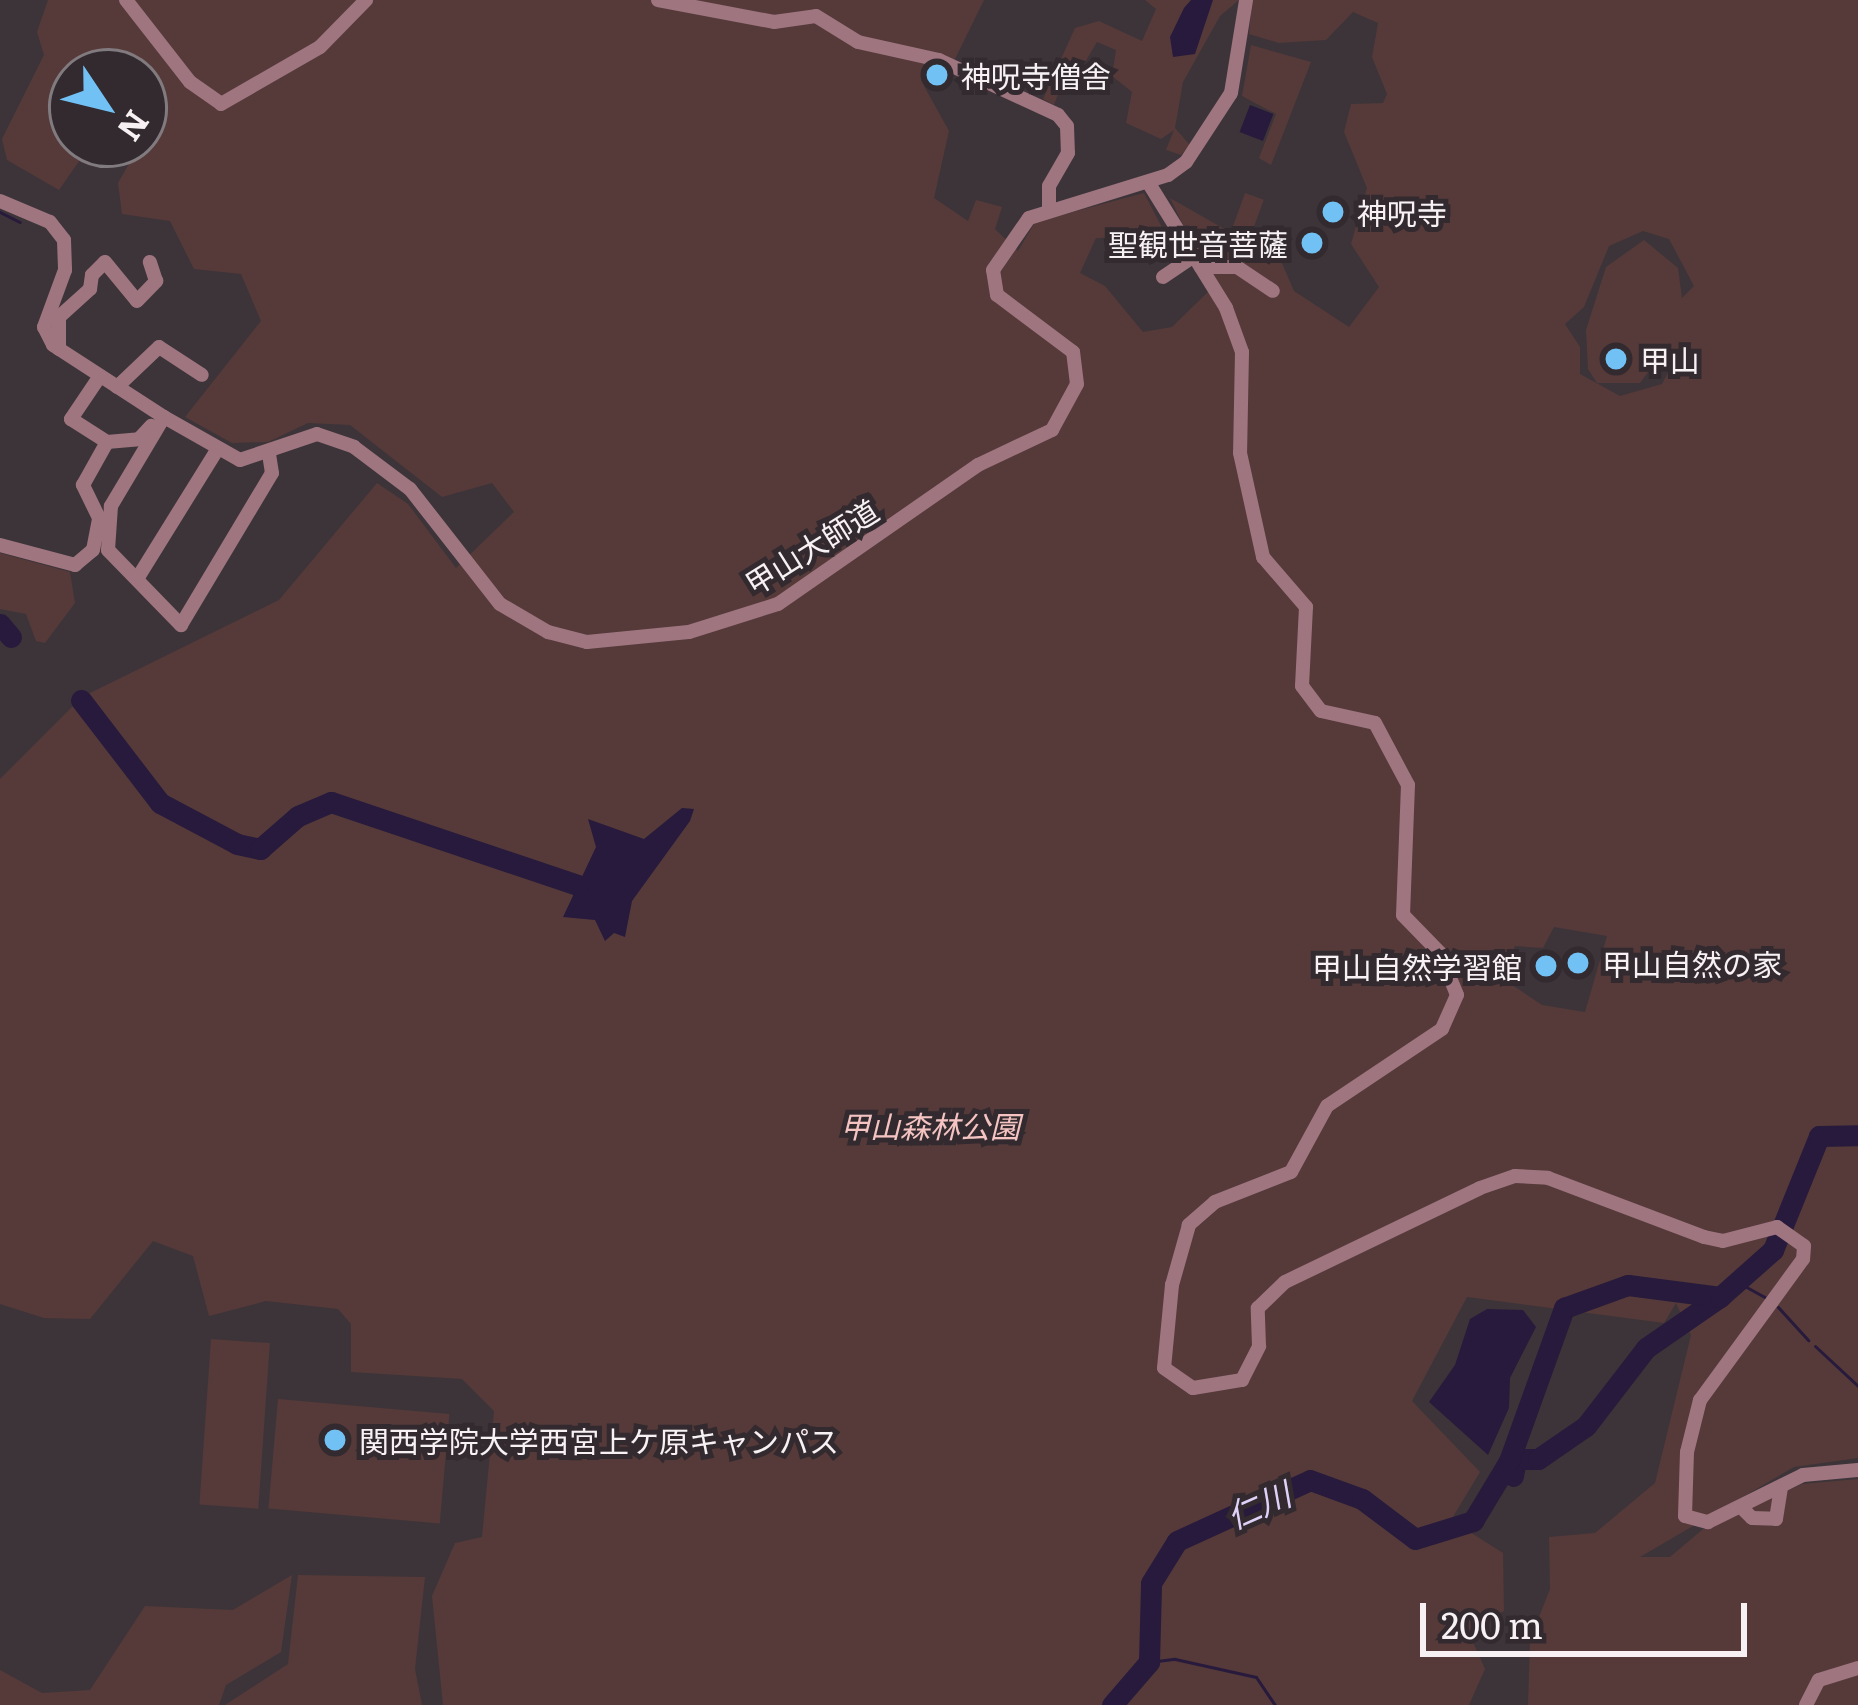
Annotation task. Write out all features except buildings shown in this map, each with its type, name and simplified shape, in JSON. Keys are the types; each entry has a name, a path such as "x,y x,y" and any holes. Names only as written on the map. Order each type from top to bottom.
{"street":[{"path":"126,0 190,82 221,104 320,47 366,0"},
{"path":"658,0 721,6 774,22 816,16 858,42 940,60 1058,115 1067,126 1068,153 1049,186 1048,208 1148,182 1186,162 1221,117 1246,0"},
{"path":"1148,182 1198,262 1242,352 1240,453 1263,557 1306,607 1302,686 1321,711 1375,723 1408,784 1403,915 1440,953 1457,995 1442,1029 1327,1106 1291,1172 1215,1202 1190,1225 1172,1285 1164,1368 1193,1388 1242,1380 1254,1369 1258,1308 1268,1295 1402,1222 1515,1176 1632,1204 1704,1238 1723,1241 1777,1227 1804,1246 1803,1259 1707,1386 1691,1429 1685,1516 1708,1522 1802,1475 1858,1470"},
{"path":"0,201 50,222 64,240 65,270 44,327 59,349"},
{"name":"甲山大師道","path":"59,349 240,460 269,455 316,434 354,447 410,489 500,604 548,632 631,640 735,623 778,604 978,465 1052,430 1077,384 1073,352 990,282 1029,218 1048,208"},
{"path":"59,349 58,317 90,289 92,274 105,262 137,302 156,280 150,262"},
{"path":"1163,278 1198,262 1237,267 1273,291"},
{"path":"117,387 159,346 202,375"},
{"path":"100,376 71,419 107,442 140,439 160,414"},
{"path":"160,414 111,506 108,550 181,626 272,473 269,455"},
{"path":"0,545 75,565 93,550 99,518 83,485 107,442"},
{"path":"137,578 217,450"},
{"path":"1742,1508 1752,1518 1776,1519 1781,1487"},
{"path":"1806,1705 1820,1680 1858,1668"}],"green space":[{"name":"甲山森林公園","path":"48,0 984,0 954,61 932,52 924,86 949,131 934,198 968,221 976,200 1002,207 995,229 1018,251 1035,222 1144,193 1167,237 1096,238 1080,273 1105,286 1143,332 1172,327 1213,287 1170,198 1281,261 1294,291 1349,327 1379,287 1351,244 1367,188 1344,132 1351,104 1383,103 1387,94 1372,57 1378,23 1353,12 1326,40 1279,43 1249,34 1252,0 1858,0 1858,1458 1794,1467 1640,1557 1670,1557 1703,1529 1802,1484 1858,1479 1858,1705 1528,1705 1530,1640 1550,1589 1549,1537 1595,1533 1655,1483 1691,1335 1676,1303 1664,1323 1467,1297 1412,1401 1480,1472 1451,1520 1503,1553 1504,1611 1468,1631 1485,1669 1469,1705 443,1705 432,1596 455,1543 482,1537 494,1411 462,1379 351,1372 351,1324 338,1309 266,1301 209,1316 193,1256 153,1241 90,1319 44,1318 0,1304 0,779 82,697 279,600 377,483 408,504 456,568 514,512 492,483 442,497 350,425 308,423 268,442 232,443 185,417 261,321 241,274 194,269 170,221 122,214 118,183 127,168 168,168 168,48 48,48 48,168 74,168 59,190 7,160 2,139 44,55 37,32","holes":["1643,231 1669,239 1694,286 1682,298 1678,268 1644,240 1606,267 1586,330 1588,369 1597,383 1640,383 1670,343 1672,365 1662,384 1620,396 1580,374 1580,347 1565,324 1584,307 1609,246","1554,927 1607,936 1585,1012 1542,1005 1503,979 1515,946 1543,948"]},
{"path":"1145,0 1239,0 1220,16 1183,82 1175,128 1190,145 1181,155 1166,150 1174,130 1161,139 1126,123 1132,92 1112,76 1116,50 1097,42 1077,76 1062,83 1054,105 1043,99 1075,28 1099,21 1142,41 1156,9"},
{"path":"1251,45 1311,62 1271,165 1259,158 1276,114 1242,96"},
{"path":"1245,193 1264,200 1250,236 1232,230"},
{"path":"0,553 70,572 75,603 45,643 36,641 26,614 0,609"},
{"path":"211,1339 270,1343 258,1509 199,1505"},
{"path":"278,1399 449,1414 440,1524 268,1509"},
{"path":"292,1575 281,1652 226,1685 219,1705 0,1705 0,1670 42,1693 90,1690 145,1606 233,1610"},
{"path":"298,1575 425,1577 415,1669 422,1705 225,1705 288,1664"}],"shaded area":[{"path":"1191,0 1213,0 1195,54 1173,57 1170,37 1184,8"},
{"path":"1250,105 1273,114 1263,141 1240,132"},
{"path":"682,808 694,809 690,821 632,901 625,937 614,933 605,941 595,920 563,917 596,847 588,819 644,839"},
{"path":"1487,1309 1523,1310 1536,1327 1510,1378 1509,1408 1488,1455 1429,1402 1455,1365 1470,1319"}],"waterway":[{"path":"0,212 20,222"},
{"path":"0,624 11,637"},
{"path":"81,700 160,803 237,844 260,849 298,816 331,802 578,885"},
{"name":"仁川","path":"1112,1705 1149,1662 1151,1583 1177,1541 1310,1480 1362,1499 1415,1539 1473,1521 1509,1461 1564,1308 1628,1285 1720,1297 1773,1250 1819,1136 1858,1135"},
{"path":"1741,1284 1766,1298"},
{"name":"仁川","path":"1513,1476 1516,1459 1538,1459 1586,1426 1646,1348 1720,1297"},
{"path":"1778,1307 1808,1340"},
{"path":"1815,1346 1858,1386"},
{"path":"1149,1662 1175,1659 1256,1677 1275,1705"}],"place":[{"name":"神呪寺僧舎","path":"937,75"},
{"name":"神呪寺","path":"1333,212"},
{"name":"聖観世音菩薩","path":"1312,243"},
{"name":"甲山","path":"1616,359"},
{"name":"甲山自然の家","path":"1578,963"},
{"name":"甲山自然学習館","path":"1546,966"},
{"name":"関西学院大学西宮上ケ原キャンパス","path":"335,1440"}]}
